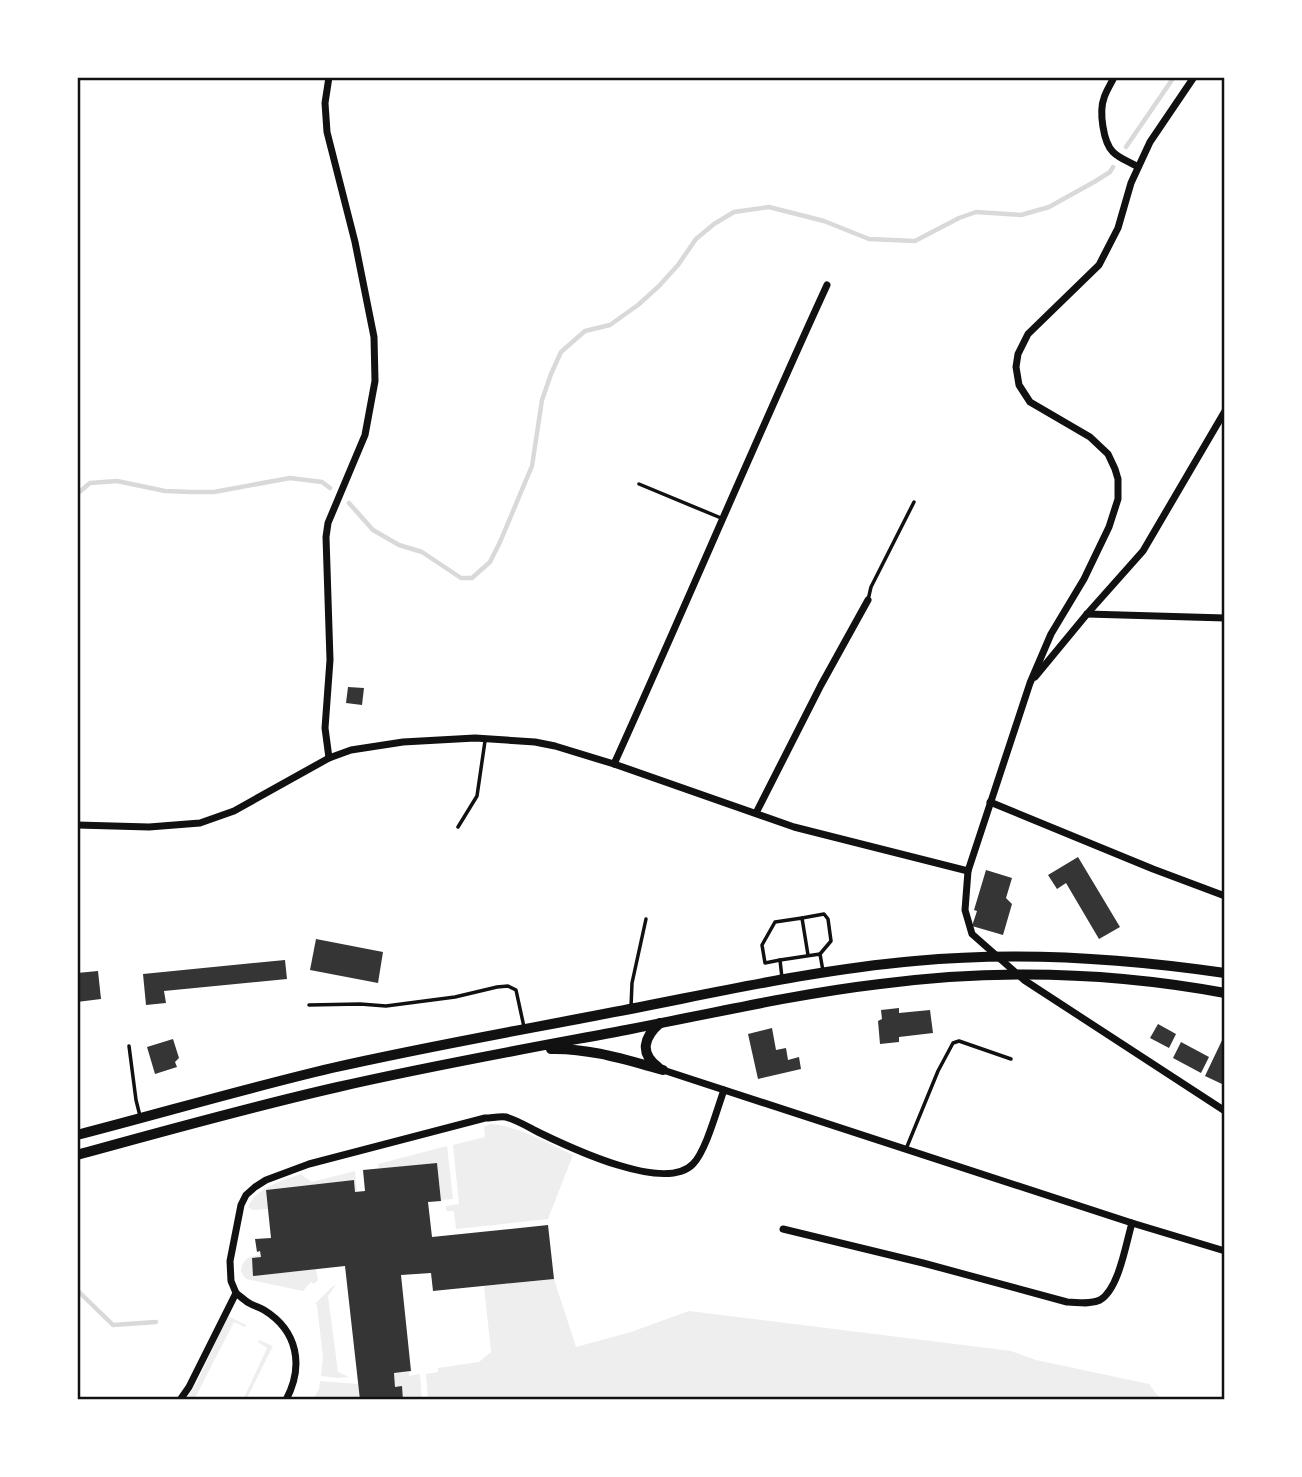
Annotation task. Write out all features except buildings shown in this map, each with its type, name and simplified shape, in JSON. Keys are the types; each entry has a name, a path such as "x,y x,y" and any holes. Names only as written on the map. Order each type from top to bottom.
{"highway":[{"path":"77,1135 344,1066 782,980 878,965 958,958 1077,957 1225,973"},
{"path":"77,1155 335,1087 437,1065 880,984 1036,975 1150,982 1225,993"},
{"path":"660,1023 646,1040 646,1049 648,1057 663,1070"},
{"path":"520,1050 583,1050 663,1070"}],"street":[{"path":"329,77 325,103 327,132 355,243 374,337 375,381 365,435 328,523 326,537 330,660 325,728 329,758"},
{"path":"1114,77 1104,97 1102,113 1107,144 1118,156 1138,167"},
{"path":"1194,77 1150,142 1131,183 1118,228 1099,265 1028,334 1017,354 1019,385 1030,402 1090,437 1108,454 1118,479 1118,499 1109,527 1051,634 1030,683 968,871 965,909 972,934 1024,980 1225,1111"},
{"path":"614,764 827,285"},
{"path":"1030,683 1143,551 1225,411"},
{"path":"756,813 868,600"},
{"path":"1087,614 1225,618"},
{"path":"77,825 149,827 201,823 234,811 329,758 351,750 402,742 486,739 555,746 794,827 968,871"},
{"path":"990,802 1225,896"},
{"path":"663,1070 1225,1251"},
{"path":"286,1400 292,1390 296,1373 295,1349 287,1330 264,1310 236,1293 231,1281 230,1261 241,1205 246,1195 255,1187 276,1176 322,1161 495,1117 506,1117 596,1158 638,1169 672,1174 685,1171 695,1162 724,1090"},
{"path":"783,1228 1067,1302 1086,1303 1099,1300 1110,1291 1132,1223"},
{"path":"180,1400 236,1293"}],"lane":[{"path":"639,484 723,519"},
{"path":"868,600 870,587 914,502"},
{"path":"458,827 477,796 486,739"},
{"path":"824,914 828,919 831,941 820,954 765,963 762,945 775,922 824,914"},
{"path":"803,918 808,956"},
{"path":"631,1009 632,983 646,919"},
{"path":"820,954 823,973"},
{"path":"780,960 782,980"},
{"path":"309,1005 386,1006 455,997 508,986 516,990 525,1029"},
{"path":"906,1149 938,1070 953,1043 959,1041 1011,1059"},
{"path":"129,1046 135,1100 141,1118"}],"shaded area":[{"path":"490,1124 522,1132 573,1155 548,1219 456,1229 454,1211 446,1211 446,1206 459,1204 453,1145 485,1137 484,1127"},
{"path":"447,1146 453,1199 441,1200 437,1163 379,1169 378,1164"},
{"path":"355,1171 357,1192 354,1180 266,1190 268,1209 253,1210 248,1207 264,1189 300,1174 312,1182"},
{"path":"261,1255 252,1258 254,1276 316,1269 318,1280 314,1284 311,1282 303,1291 246,1279 241,1272 245,1261 250,1257"},
{"path":"554,1279 576,1347 631,1332 689,1311 1011,1351 1036,1360 1149,1384 1161,1400 428,1400 426,1374 438,1372 438,1368 479,1362 491,1352 484,1286"},
{"path":"334,1285 328,1296 338,1372 349,1377 321,1376 323,1357 315,1304"},
{"path":"228,1316 246,1325 245,1327 234,1322 194,1400 186,1400 197,1382"},
{"path":"259,1340 273,1346 246,1400 243,1400 267,1348 258,1342"},
{"path":"409,1372 409,1376 420,1374 422,1400 403,1400 402,1387 395,1387 394,1373"},
{"path":"320,1381 358,1384 360,1400 318,1400 314,1398"}],"waterway":[{"path":"1126,147 1174,77"},
{"path":"349,503 373,530 399,545 422,552 461,578 472,578 490,562 532,466 542,400 561,352 585,331 610,325 638,305 678,265 696,239 714,224 734,212 769,207 824,221 869,239 915,241 976,212 1021,215 1049,207 1094,182 1113,167"},
{"path":"77,494 90,483 117,481 165,491 214,492 290,478 322,482 330,488"},
{"path":"77,1290 113,1325 156,1322"}]}
